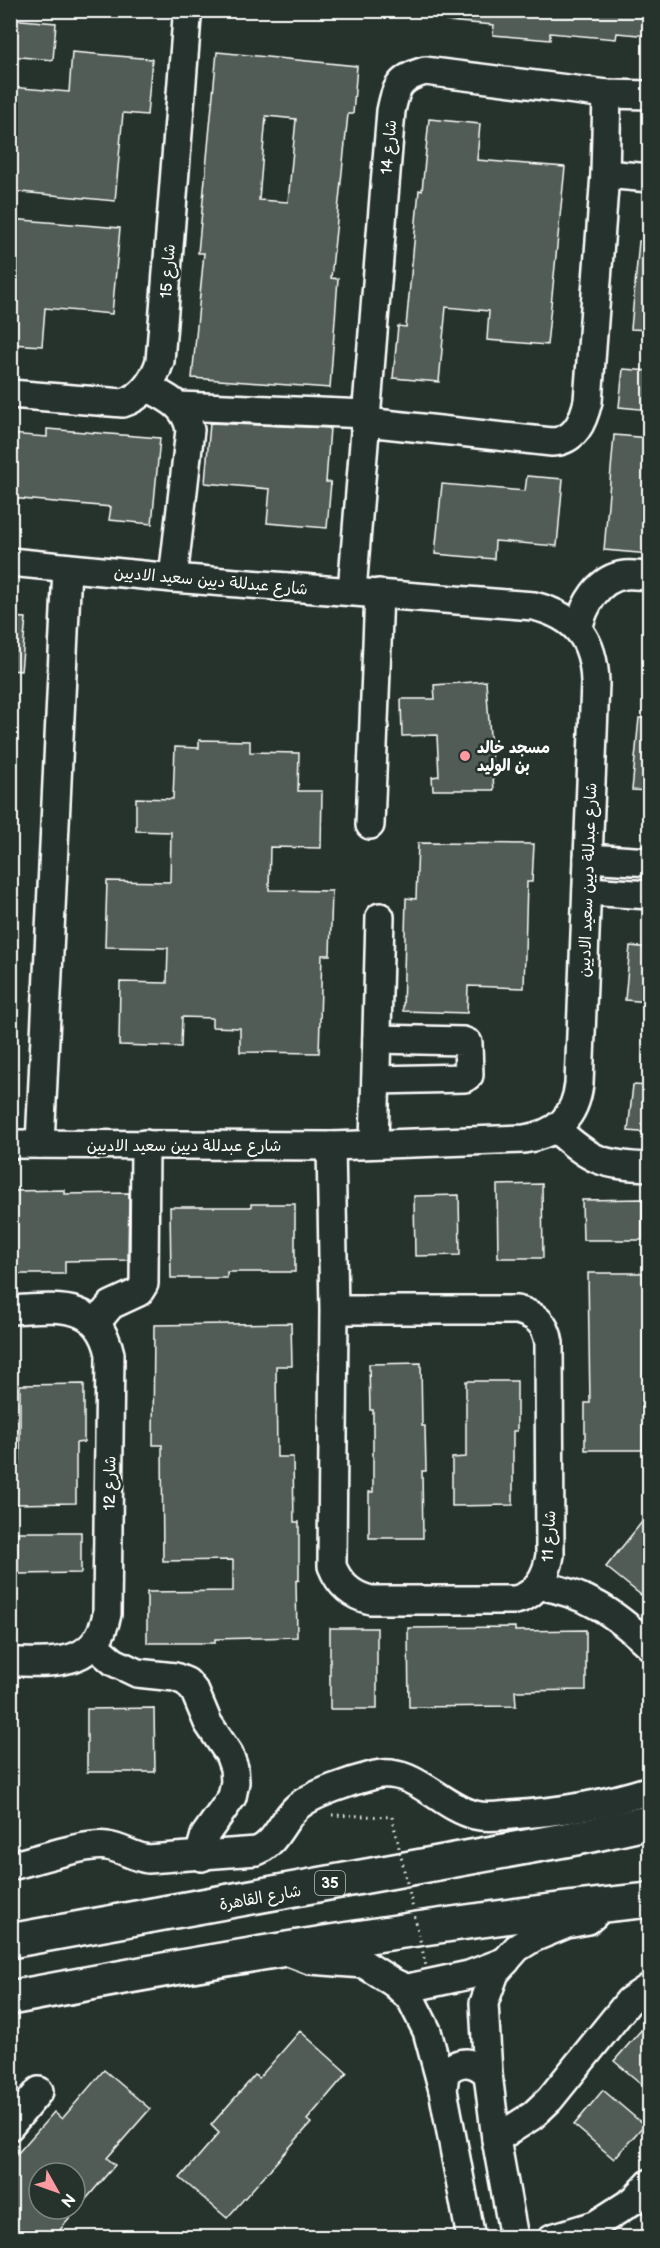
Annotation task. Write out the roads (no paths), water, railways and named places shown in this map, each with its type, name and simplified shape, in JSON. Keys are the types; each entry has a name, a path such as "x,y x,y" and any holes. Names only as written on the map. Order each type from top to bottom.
{"main road":[{"name":"شارع القاهرة","path":"10,1941 580,1837 650,1822"},
{"path":"10,1998 282,1949 605,1904 650,1900"}],"street":[{"name":"شارع 15","path":"147,387 160,361 187,18 185,10"},
{"name":"شارع 14","path":"352,591 391,111 398,86 411,75 425,71 607,94 650,95"},
{"path":"178,406 367,418 552,442 560,442 572,436 583,418 588,401 605,174 607,94"},
{"path":"605,174 650,178"},
{"path":"10,394 114,404 131,401 147,387 178,406 186,416 190,430 172,578"},
{"name":"شارع عبدللة ديين سعيد الاديين","path":"10,562 172,578 534,606 563,617 578,629 588,644 595,666 578,1094 570,1113 556,1129 539,1137 524,1139 331,1146 10,1144"},
{"path":"40,1144 67,568"},
{"path":"578,629 589,601 607,581 627,574 650,576"},
{"path":"370,825 380,593"},
{"path":"588,858 650,862"},
{"path":"587,891 650,895"},
{"path":"374,1144 380,917"},
{"path":"376,1080 465,1078 469,1075 469,1045 466,1042 377,1039"},
{"path":"556,1129 596,1160 620,1166 650,1167"},
{"path":"10,1310 66,1308 77,1311 96,1323 111,1305 139,1293 144,1284 145,1144"},
{"name":"شارع 11","path":"331,1146 334,1310 332,1566 339,1581 354,1594 371,1600 515,1600 525,1597 538,1585 546,1571 550,1556 549,1343 542,1322 536,1317 517,1310 334,1310"},
{"name":"شارع 12","path":"94,1645 101,1636 107,1614 110,1354 108,1342 96,1323"},
{"path":"538,1585 564,1590 588,1600 623,1622 650,1646"},
{"path":"10,1662 64,1661 85,1653 94,1645 114,1662 131,1671 150,1676 175,1677 192,1686 208,1723 229,1754 234,1768 235,1782 232,1797 205,1835 201,1849 202,1857"},
{"path":"10,1866 98,1845 116,1848 148,1859 202,1857 257,1851 270,1843 302,1802 376,1775 402,1777 465,1812 487,1816 568,1810 650,1790"},
{"path":"514,2238 496,2139 488,2074 484,2002 495,1973 517,1948 533,1938 567,1924 588,1920 605,1904"},
{"path":"282,1949 310,1960 364,1964 406,1988 469,1975 506,1961"},
{"path":"394,1983 411,1999 427,2031 444,2090 471,2238"},
{"path":"496,2139 532,2116 629,2001 650,1987"},
{"path":"444,2090 445,2073 452,2066 471,2063 488,2074"},
{"path":"10,2126 39,2091"},
{"path":"552,2238 595,2225 634,2200 650,2183"}],"place":[{"name":"مسجد خالد بن الوليد","path":"465,756"}]}
